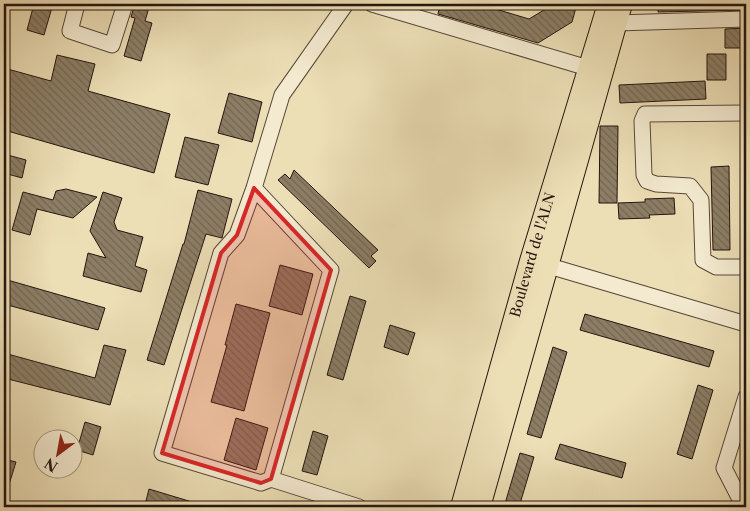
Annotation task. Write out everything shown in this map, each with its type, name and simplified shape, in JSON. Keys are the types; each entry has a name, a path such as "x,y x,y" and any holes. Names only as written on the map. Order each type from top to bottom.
{"main road":[{"name":"Boulevard de l'ALN","path":"480,507 588,68 608,4"},
{"name":"Boulevard de l'ALN","path":"461,507 622,4"}],"street":[{"path":"77,4 70,31 112,45 125,4"},
{"path":"346,4 282,95 254,188 237,235 221,253 162,453 261,483 271,479 359,507"},
{"path":"372,4 588,68"},
{"path":"617,23 746,20"},
{"path":"746,113 645,114 642,121 644,175 647,181 656,184 690,186 701,200 703,260 716,268 746,267"},
{"path":"254,188 331,270 271,479"},
{"path":"539,263 746,324"},
{"path":"744,507 724,468 746,397"}],"highlighted area":[{"path":"254,188 331,270 271,479 261,483 162,453 221,253 237,235"}],"building":[{"path":"34,4 53,4 44,35 27,30"},
{"path":"135,4 150,4 145,21 152,23 141,61 124,56 135,18 131,17"},
{"path":"440,4 479,4 529,19 549,7 549,4 577,4 572,22 538,43 438,14"},
{"path":"658,4 746,4 746,10 658,12"},
{"path":"746,28 746,48 725,48 725,29"},
{"path":"707,54 726,54 726,80 707,80"},
{"path":"57,55 95,64 88,91 170,114 154,173 4,130 4,68 51,81"},
{"path":"705,81 706,99 620,103 619,85"},
{"path":"229,93 262,102 252,142 218,133"},
{"path":"600,126 618,126 617,203 599,203"},
{"path":"185,137 219,145 208,185 175,177"},
{"path":"4,154 26,160 22,178 4,173"},
{"path":"729,166 730,250 713,250 711,167"},
{"path":"294,170 378,250 371,256 376,261 369,268 278,180 285,174 290,179"},
{"path":"66,189 97,197 73,218 37,209 30,235 12,230 23,192 53,200 56,191"},
{"path":"198,190 232,199 222,238 206,234 164,365 147,360 184,244"},
{"path":"103,192 122,198 114,222 117,230 143,237 135,266 147,270 141,292 83,276 88,253 106,258 90,231"},
{"path":"674,198 675,214 649,215 650,218 619,219 618,203 645,202 645,199"},
{"path":"280,265 313,274 302,315 269,306"},
{"path":"4,279 105,308 98,330 4,304"},
{"path":"350,296 366,301 343,380 327,375"},
{"path":"236,304 270,313 244,411 211,402"},
{"path":"585,314 714,351 709,367 580,330"},
{"path":"390,325 415,333 408,355 384,347"},
{"path":"104,345 126,350 110,405 4,378 4,353 95,378"},
{"path":"553,347 567,352 541,438 527,434"},
{"path":"698,385 713,390 692,459 677,454"},
{"path":"236,418 268,428 256,470 224,460"},
{"path":"85,422 101,427 93,455 82,452 82,432"},
{"path":"313,431 328,436 317,475 302,471"},
{"path":"560,444 626,463 622,478 555,459"},
{"path":"520,453 534,457 519,507 504,507"},
{"path":"4,459 16,462 6,494 4,493"},
{"path":"149,489 202,505 202,507 152,507 145,505"}]}
